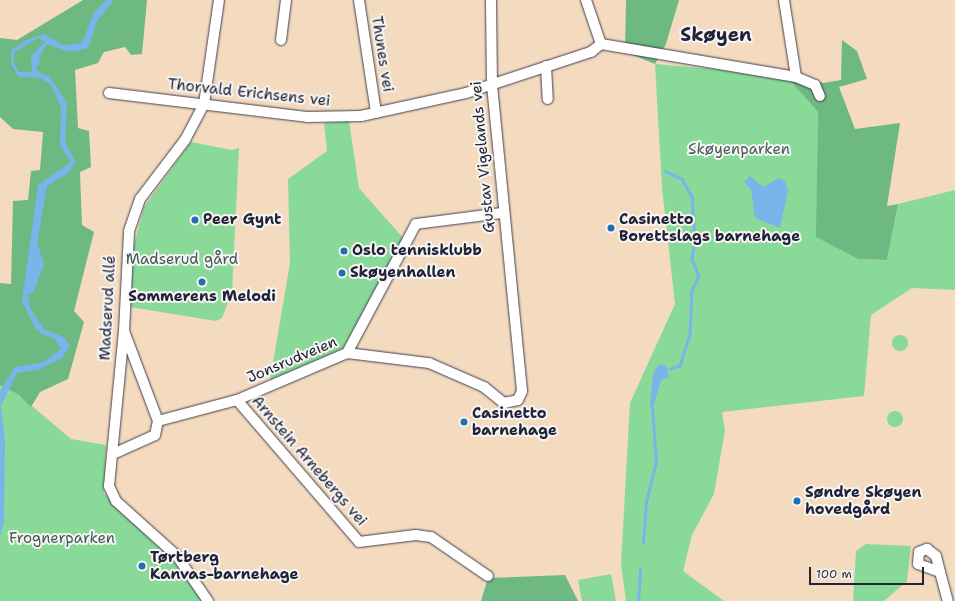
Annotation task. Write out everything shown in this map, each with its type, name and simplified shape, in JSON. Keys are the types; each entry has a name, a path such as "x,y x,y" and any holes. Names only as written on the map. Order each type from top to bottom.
{"street":[{"name":"Madserud allé","path":"208,601 177,556 111,494 113,454 124,332 126,249 134,214 148,186 185,140 204,104 219,0"},
{"path":"281,40 286,0"},
{"name":"Thunes vei","path":"359,0 376,113"},
{"name":"Gustav Vigelands vei","path":"491,0 492,85 502,213 522,391 514,403"},
{"path":"586,0 601,44 796,77 815,85 820,96"},
{"path":"784,0 796,77"},
{"name":"Thorvald Erichsens vei","path":"109,93 322,118 376,113 492,85 591,52 601,44"},
{"path":"546,66 548,99"},
{"path":"347,353 416,224 502,213"},
{"path":"113,454 155,435 158,421 124,332"},
{"name":"Jonsrudveien","path":"158,421 237,400 347,353 429,362 484,387 504,403 514,403"},
{"name":"Arnstein Arnebergs vei","path":"237,400 359,542 416,535 430,537 488,576"},
{"path":"940,572 948,601"}],"green space":[{"path":"83,0 147,0 142,54 131,55 125,47 104,52 98,63 75,70 78,128 89,131 91,167 80,172 82,225 94,232 74,311 84,322 68,379 40,392 31,407 19,395 0,385 0,283 11,284 13,201 28,200 31,171 40,170 43,132 13,129 0,117 0,38 17,40"},
{"path":"626,0 679,0 666,44 655,64 625,52"},
{"path":"842,40 857,51 867,79 839,87 855,129 900,123 887,206 898,204 887,260 858,259 816,237 818,112 785,75 823,83 841,80"},
{"name":"Skøyenparken","path":"655,64 785,75 818,112 817,237 858,259 887,260 898,204 955,190 955,290 912,288 871,315 864,396 722,412 725,430 714,494 692,535 683,571 724,601 626,601 621,564 630,403 675,304 662,188"},
{"name":"Oslo tennisklubb","path":"349,121 359,188 404,239 346,347 270,380 290,263 288,179 327,151 324,123"},
{"name":"Madserud gård","path":"191,142 232,150 239,148 232,292 222,318 216,321 130,307 131,256 144,207"},
{"path":"900,335 906,337 908,343 906,349 900,351 894,349 892,343 894,337"},
{"name":"Frognerparken","path":"0,385 19,395 71,439 106,445 104,493 170,555 203,601 0,601"},
{"path":"895,411 901,413 903,419 901,425 895,427 889,425 887,419 889,413"},
{"path":"866,544 911,546 907,581 884,601 853,601 856,551"},
{"path":"611,574 616,601 582,601 578,580"},
{"path":"565,575 578,601 481,601 488,578"}],"water":[{"path":"107,0 114,0 97,21 88,48 69,52 47,44 39,58 40,65 36,66 37,71 50,77 67,103 65,142 76,162 67,174 47,186 37,243 44,264 34,291 28,295 30,308 44,329 63,337 70,345 62,358 38,370 17,373 1,406 5,442 4,522 0,537 0,391 15,367 44,362 61,349 54,338 42,334 35,328 22,301 38,185 71,162 60,145 61,108 51,85 41,78 19,77 11,64 11,50 26,40 44,34 63,45 82,43 94,12","holes":["38,38 45,42 31,56 32,72 19,72 13,61 15,52"]},
{"path":"750,176 763,187 779,178 785,181 788,191 780,228 755,218 751,190 744,182"},
{"path":"659,364 666,366 669,377 661,380 653,408 650,407 653,374"}],"waterway":[{"path":"665,171 682,179 692,196 695,240 692,259 699,276 692,291 690,335 680,366 670,369"},
{"path":"643,543 646,502 656,462 652,408"},
{"path":"638,601 640,569"}],"place":[{"name":"Peer Gynt","path":"195,220"},
{"name":"Casinetto Borettslags barnehage","path":"611,228"},
{"name":"Oslo tennisklubb","path":"344,251"},
{"name":"Skøyenhallen","path":"342,273"},
{"name":"Sommerens Melodi","path":"202,282"},
{"name":"Casinetto barnehage","path":"464,422"},
{"name":"Søndre Skøyen hovedgård","path":"797,501"},
{"name":"Tørtberg Kanvas-barnehage","path":"142,566"}],"district":[{"name":"Skøyen","path":"716,35"}]}
